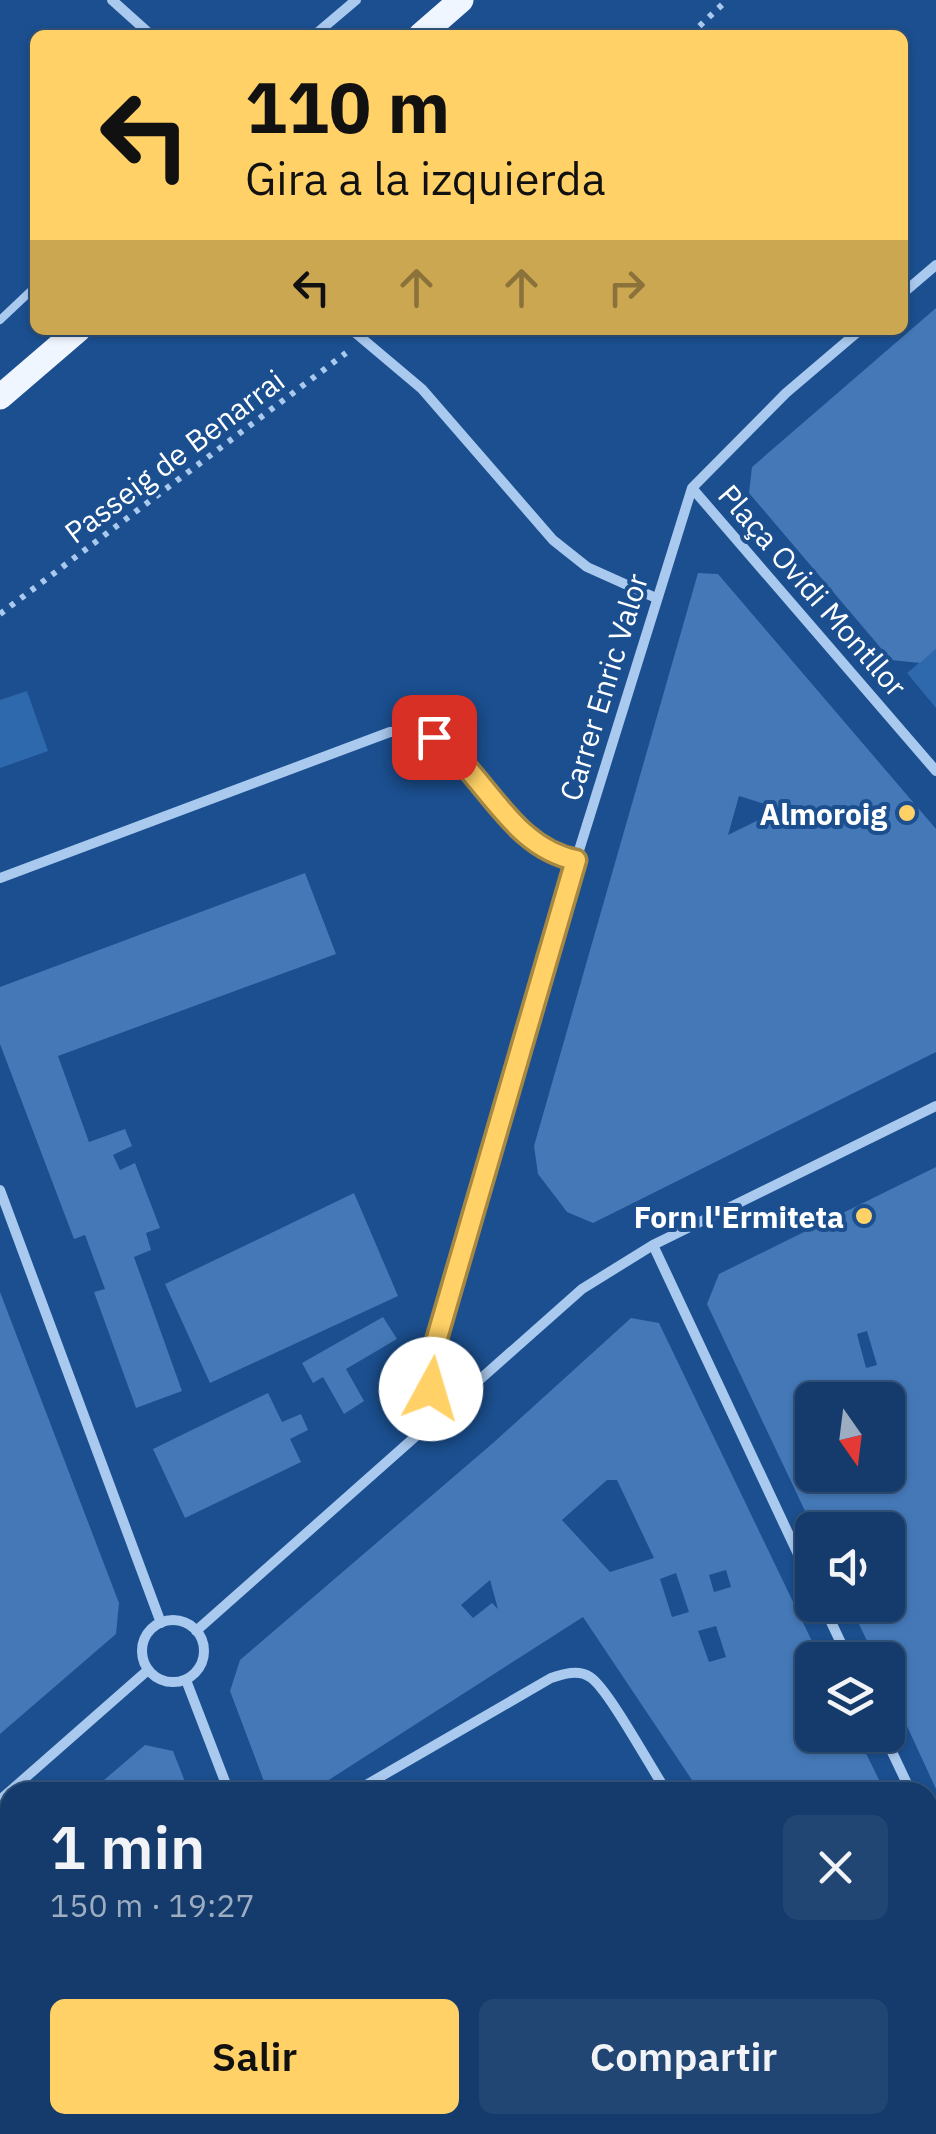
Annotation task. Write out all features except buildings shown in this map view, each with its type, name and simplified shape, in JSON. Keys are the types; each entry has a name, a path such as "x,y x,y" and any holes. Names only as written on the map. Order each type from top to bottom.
{"main road":[{"path":"427,30 462,0"},
{"path":"0,398 72,335"}],"street":[{"path":"112,0 145,30"},
{"path":"321,30 356,0"},
{"path":"908,289 936,266"},
{"path":"358,335 422,389 553,540 586,567 656,598"},
{"name":"Carrer Enric Valor","path":"447,1407 431,1389 427,1377 430,1362 576,860 692,488 786,393 854,335"},
{"name":"Plaça Ovidi Montllor","path":"692,488 936,771"},
{"path":"0,878 390,732 416,731 450,748 517,827 546,850 576,860"},
{"path":"196,1632 582,1289 653,1245 936,1106"},
{"path":"0,1190 161,1623"},
{"path":"653,1245 795,1548"},
{"path":"180,1622 196,1632 202,1639 203,1658 193,1675 186,1680 164,1680 148,1670 143,1658 146,1637 161,1623 180,1622"},
{"path":"20,1782 148,1670"},
{"path":"371,1782 551,1678 578,1673 588,1675 602,1690 661,1782"},
{"path":"186,1680 224,1782"},
{"path":"892,1752 906,1782"}],"lane":[{"path":"0,320 30,292"}],"path":[{"path":"695,30 727,0"},
{"name":"Passeig de Benarrai","path":"0,614 363,339"}],"shaded area":[{"path":"936,649 936,708 907,673"},
{"path":"27,691 48,751 0,768 0,700"}],"place":[{"name":"Almoroig","path":"907,813"},
{"name":"Forn l'Ermiteta","path":"864,1216"}],"route":[{"path":"431,1389 427,1377 430,1362 576,860 546,850 517,827 450,748 434,737"}]}
